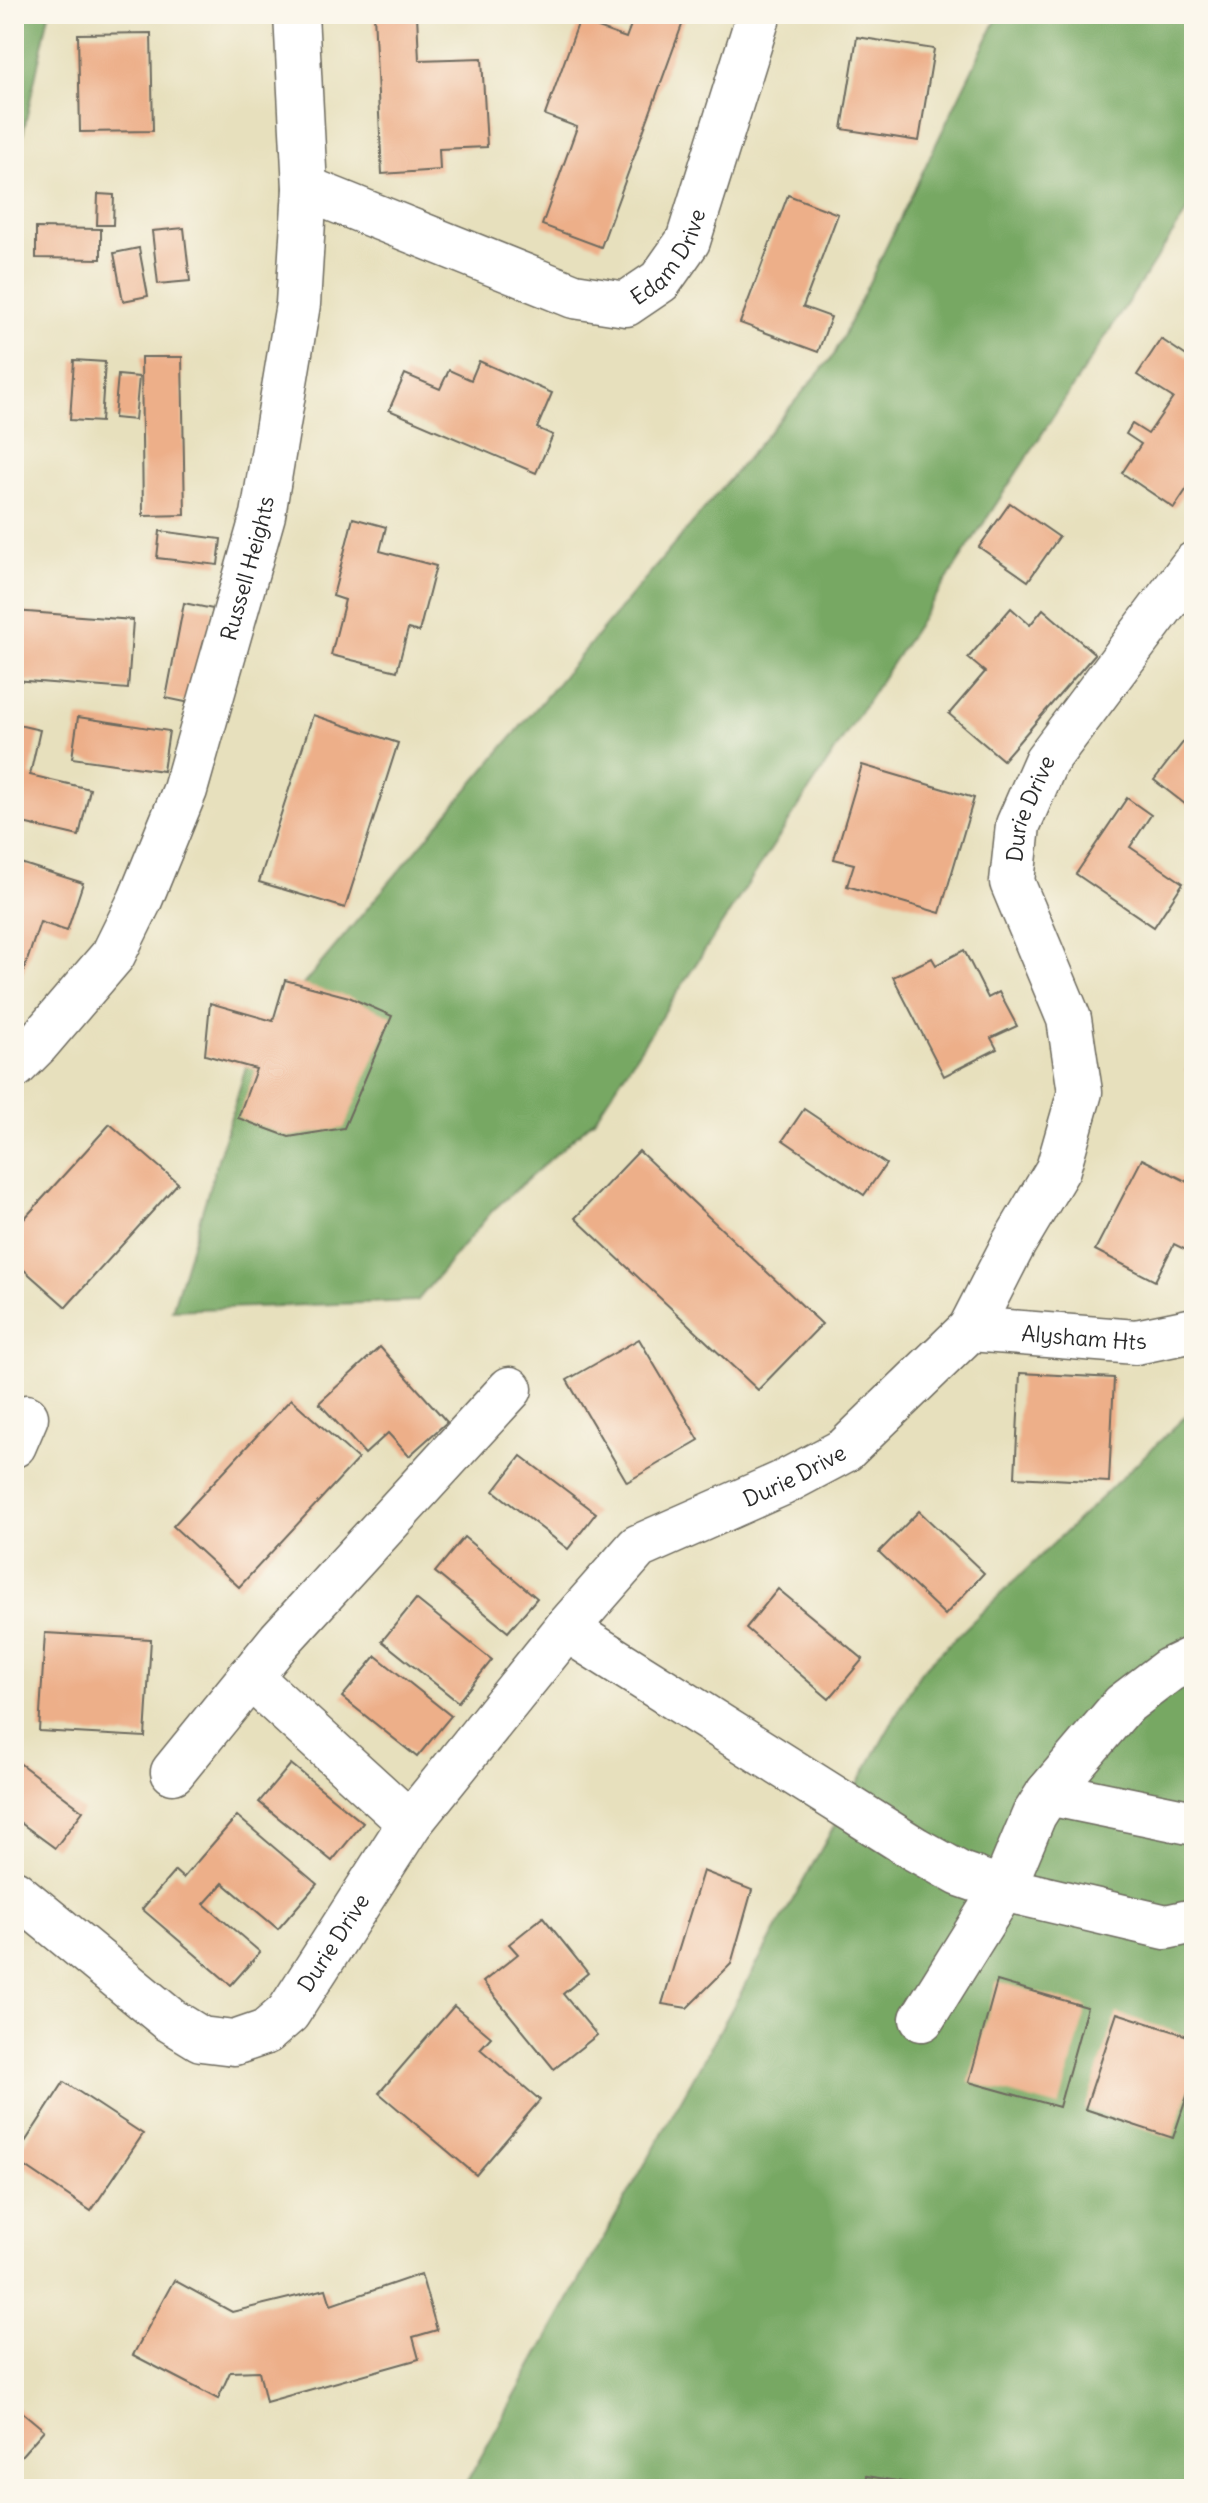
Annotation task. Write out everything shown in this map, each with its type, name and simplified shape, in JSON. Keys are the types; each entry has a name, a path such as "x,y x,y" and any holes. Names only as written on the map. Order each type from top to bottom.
{"street":[{"name":"Russell Heights","path":"14,1067 113,955 140,900 185,790 263,515 298,304 305,188 296,14"},
{"name":"Edam Drive","path":"305,188 574,296 626,304 660,281 688,241 759,14"},
{"name":"Durie Drive","path":"14,1892 170,2020 201,2039 234,2043 266,2032 288,2013 410,1823 566,1629 638,1547 783,1483 845,1450 970,1329 1014,1243 1058,1169 1080,1092 1069,1019 1012,882 1018,825 1046,761 1194,564"},
{"name":"Alysham Hts","path":"970,1329 1136,1342 1194,1330"},
{"path":"173,1772 280,1640 510,1389"},
{"path":"566,1629 915,1849 960,1874 1003,1889 1166,1927 1194,1921"},
{"path":"922,2019 1003,1889 1034,1815 1048,1793 1123,1705 1169,1670 1194,1658"},
{"path":"250,1677 410,1823"},
{"path":"1048,1793 1194,1823"}],"green space":[{"path":"14,14 49,14 14,175"},
{"path":"999,14 1194,14 1194,201 594,1120 492,1211 417,1301 172,1310 253,1044 834,355"},
{"path":"1194,1408 1194,2489 463,2489 921,1671"}],"building":[{"path":"374,14 417,14 419,60 482,58 487,147 439,149 440,170 382,174"},
{"path":"635,14 686,14 601,247 542,225 577,127 545,115 579,21 626,38"},
{"path":"151,33 153,131 80,132 78,34"},
{"path":"857,37 934,49 919,141 842,129"},
{"path":"98,194 114,195 113,225 97,225"},
{"path":"788,195 838,214 803,307 831,317 818,352 740,323"},
{"path":"36,228 101,229 101,259 36,258"},
{"path":"184,228 190,281 158,284 152,231"},
{"path":"139,248 148,296 123,301 114,253"},
{"path":"1161,339 1194,361 1194,478 1174,508 1122,473 1141,444 1126,434 1132,424 1148,434 1173,398 1137,375"},
{"path":"141,357 182,357 185,515 143,516"},
{"path":"74,360 105,362 101,422 70,420"},
{"path":"479,361 552,393 537,428 553,435 536,473 389,410 405,374 440,389 449,370 471,380"},
{"path":"118,375 139,377 135,420 114,418"},
{"path":"1010,503 1059,537 1028,581 979,547"},
{"path":"353,518 386,527 380,551 436,566 419,632 408,629 397,671 331,655 345,600 333,596"},
{"path":"160,531 221,539 218,565 157,558"},
{"path":"184,603 213,609 195,704 166,698"},
{"path":"1011,608 1030,625 1043,609 1095,654 1003,760 949,714 985,672 968,658"},
{"path":"14,611 133,620 128,689 14,680"},
{"path":"313,715 398,743 345,908 259,882"},
{"path":"78,717 169,731 163,771 72,758"},
{"path":"14,724 40,730 30,775 90,789 79,836 14,821"},
{"path":"1188,736 1194,741 1194,811 1154,780"},
{"path":"862,765 974,798 940,913 847,886 854,864 834,859"},
{"path":"1127,798 1151,815 1130,847 1183,883 1154,927 1076,874"},
{"path":"14,861 83,883 67,931 40,922 15,997"},
{"path":"964,950 988,998 999,992 1017,1026 991,1038 997,1049 944,1076 893,977 932,958 936,965"},
{"path":"285,980 349,997 392,1016 344,1128 289,1137 238,1118 256,1069 205,1055 210,1003 273,1021"},
{"path":"1194,1055 1194,1076 1185,1071"},
{"path":"804,1109 886,1164 864,1195 783,1140"},
{"path":"110,1124 178,1183 66,1307 14,1261 14,1230"},
{"path":"639,1151 822,1324 758,1390 575,1218"},
{"path":"1142,1159 1194,1185 1194,1254 1174,1244 1155,1281 1095,1250"},
{"path":"639,1339 699,1440 627,1482 567,1380"},
{"path":"380,1347 447,1422 409,1456 388,1433 365,1454 319,1403"},
{"path":"1020,1373 1114,1378 1109,1482 1015,1477"},
{"path":"291,1399 358,1459 239,1587 173,1526"},
{"path":"521,1456 596,1513 568,1549 494,1491"},
{"path":"919,1511 984,1573 945,1615 879,1552"},
{"path":"464,1537 537,1598 508,1632 435,1572"},
{"path":"778,1589 863,1659 829,1699 746,1628"},
{"path":"416,1599 492,1660 458,1702 382,1641"},
{"path":"45,1633 151,1639 145,1737 39,1731"},
{"path":"376,1656 451,1716 417,1757 342,1697"},
{"path":"14,1759 83,1811 55,1848 14,1818"},
{"path":"291,1764 363,1823 332,1861 259,1802"},
{"path":"237,1816 317,1884 278,1929 223,1883 204,1904 260,1952 231,1985 142,1909 175,1871 183,1878"},
{"path":"703,1871 752,1890 731,1964 687,2008 662,2004"},
{"path":"543,1917 588,1973 563,1994 597,2035 554,2069 483,1982 518,1954 509,1944"},
{"path":"997,1981 1087,2007 1059,2107 969,2082"},
{"path":"454,2006 491,2037 480,2049 540,2100 476,2175 379,2093"},
{"path":"1117,2013 1194,2038 1194,2075 1173,2138 1085,2109"},
{"path":"64,2082 143,2134 91,2211 14,2159"},
{"path":"421,2274 437,2330 413,2337 419,2359 266,2402 259,2371 230,2372 218,2399 133,2355 174,2280 232,2312 326,2289 331,2305"},
{"path":"14,2405 44,2430 14,2464"},
{"path":"867,2476 915,2484 914,2489 865,2489"}]}
